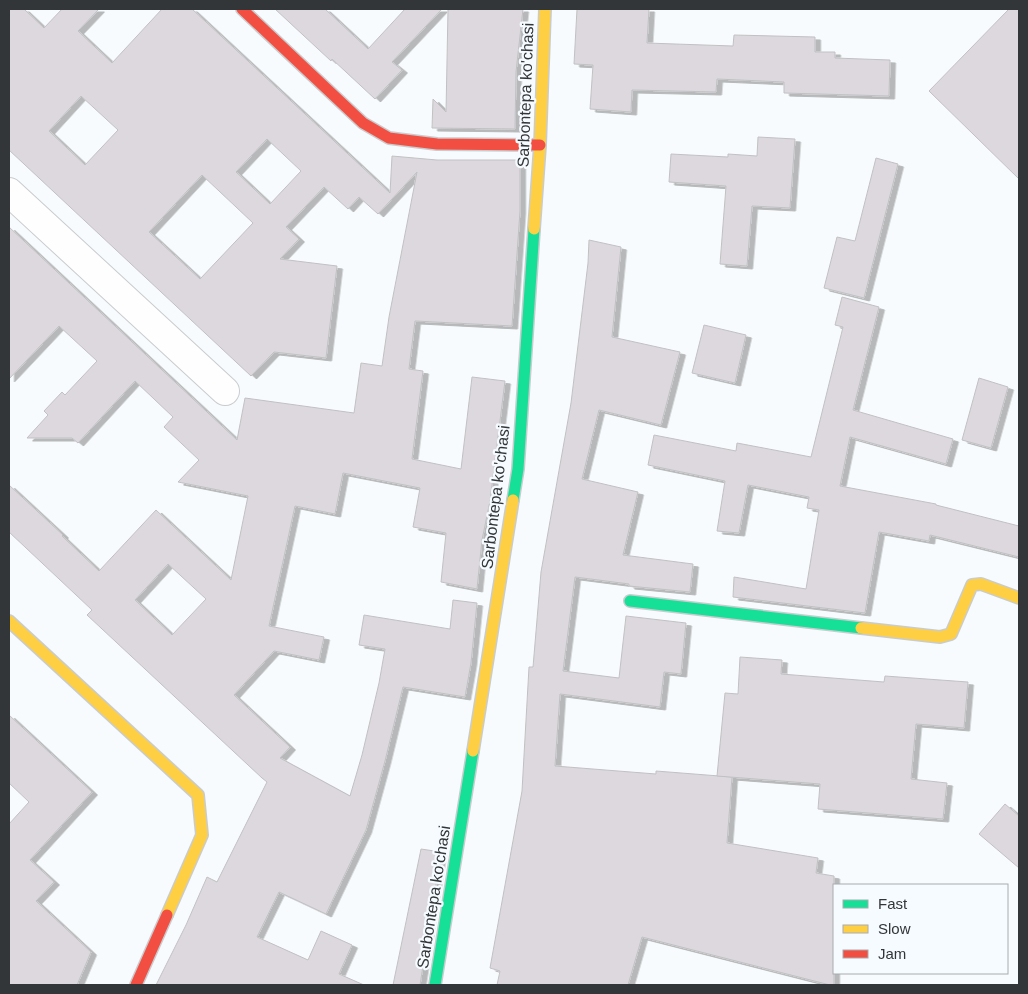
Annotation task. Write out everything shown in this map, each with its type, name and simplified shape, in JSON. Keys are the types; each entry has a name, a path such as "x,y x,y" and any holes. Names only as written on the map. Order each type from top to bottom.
{"street":[{"path":"242,9 363,123 389,138 437,144 540,145"},
{"name":"Sarbontepa ko'chasi","path":"434,985 465,805 518,469 540,145 545,9"},
{"path":"9,192 225,391"},
{"path":"630,601 940,637 950,634 972,585 981,584 1019,598"},
{"path":"9,620 198,795 202,835 136,985"}],"building":[{"path":"9,9 24,9 44,28 62,9 99,9 78,31 112,63 162,9 192,9 390,193 392,156 437,160 520,160 520,211 512,326 415,321 409,369 423,371 412,459 461,469 472,377 505,381 490,501 482,540 477,589 441,582 446,533 413,527 420,488 343,473 335,514 295,506 269,626 324,637 319,660 274,651 234,695 290,747 280,758 350,796 362,755 385,649 359,645 364,615 450,629 453,600 477,603 471,663 465,697 403,687 366,830 326,914 279,892 257,937 308,960 321,931 352,945 339,974 364,985 156,985 186,925 207,877 217,882 267,782 87,615 92,610 9,532 9,485 99,571 156,510 231,580 248,496 178,482 199,460 164,427 173,417 135,381 78,443 72,438 27,438 48,415 44,411 62,392 65,395 97,361 59,326 9,379 9,227 237,440 245,398 354,413 361,363 382,366 389,317 417,172 378,214 359,197 348,209 324,187 286,227 299,239 280,259 337,266 326,358 274,352 251,376 9,150","holes":["81,96 118,130 85,165 49,131","267,139 301,171 270,204 236,172","202,175 253,223 200,279 149,232","168,564 206,599 172,635 135,600"]},
{"path":"275,9 325,9 368,49 405,9 442,9 392,62 402,70 375,99"},
{"path":"448,9 523,9 516,72 515,129 432,128 433,99 446,112"},
{"path":"577,9 649,9 647,43 733,46 734,35 815,37 815,52 835,52 835,58 890,60 889,96 784,93 784,82 717,79 716,92 632,90 631,112 590,109 593,65 574,64"},
{"path":"1009,9 1019,9 1019,179 929,91"},
{"path":"758,137 795,139 790,208 752,206 747,266 720,264 726,186 669,182 671,154 728,157 728,154 757,156"},
{"path":"876,158 898,164 864,298 824,288 837,237 855,241"},
{"path":"589,240 621,247 612,337 680,352 661,425 599,410 582,479 638,492 623,555 693,564 690,592 629,586 629,584 575,577 563,671 619,678 626,616 686,623 681,674 664,672 660,707 560,694 555,766 656,774 656,771 732,777 727,843 818,858 816,873 834,876 834,985 642,937 628,985 497,985 500,971 490,968 522,791 529,667 533,667 541,572 571,403 588,263"},
{"path":"842,297 879,307 853,410 953,439 946,464 850,437 840,486 936,504 1019,526 1019,557 930,535 929,541 879,532 865,613 733,597 734,577 806,589 819,510 807,508 809,497 748,485 739,533 717,531 725,481 648,465 654,435 736,451 737,443 811,457 843,327 835,325"},
{"path":"704,325 746,335 735,383 692,373"},
{"path":"979,378 1008,387 991,448 962,440"},
{"path":"740,657 782,660 781,674 884,682 885,676 968,682 964,728 916,724 911,779 947,783 943,819 818,809 820,784 717,776 725,693 738,694"},
{"path":"9,715 92,792 30,860 54,882 36,901 91,952 77,985 9,985 9,824 29,802 9,783"},
{"path":"1005,804 1019,816 1019,868 979,834"},
{"path":"421,849 441,852 420,985 393,985"}],"traffic: fast":[{"path":"513,500 518,469 534,229"},
{"path":"630,601 861,628"},
{"path":"435,985 473,751"}],"traffic: slow":[{"path":"534,229 540,145 545,9"},
{"path":"473,751 513,500"},
{"path":"861,628 940,637 951,634 972,585 981,584 1019,598"},
{"path":"9,621 198,795 202,835 167,915"}],"traffic: jam":[{"path":"242,9 363,123 389,138 437,144 540,145"},
{"path":"136,985 167,915"}]}
